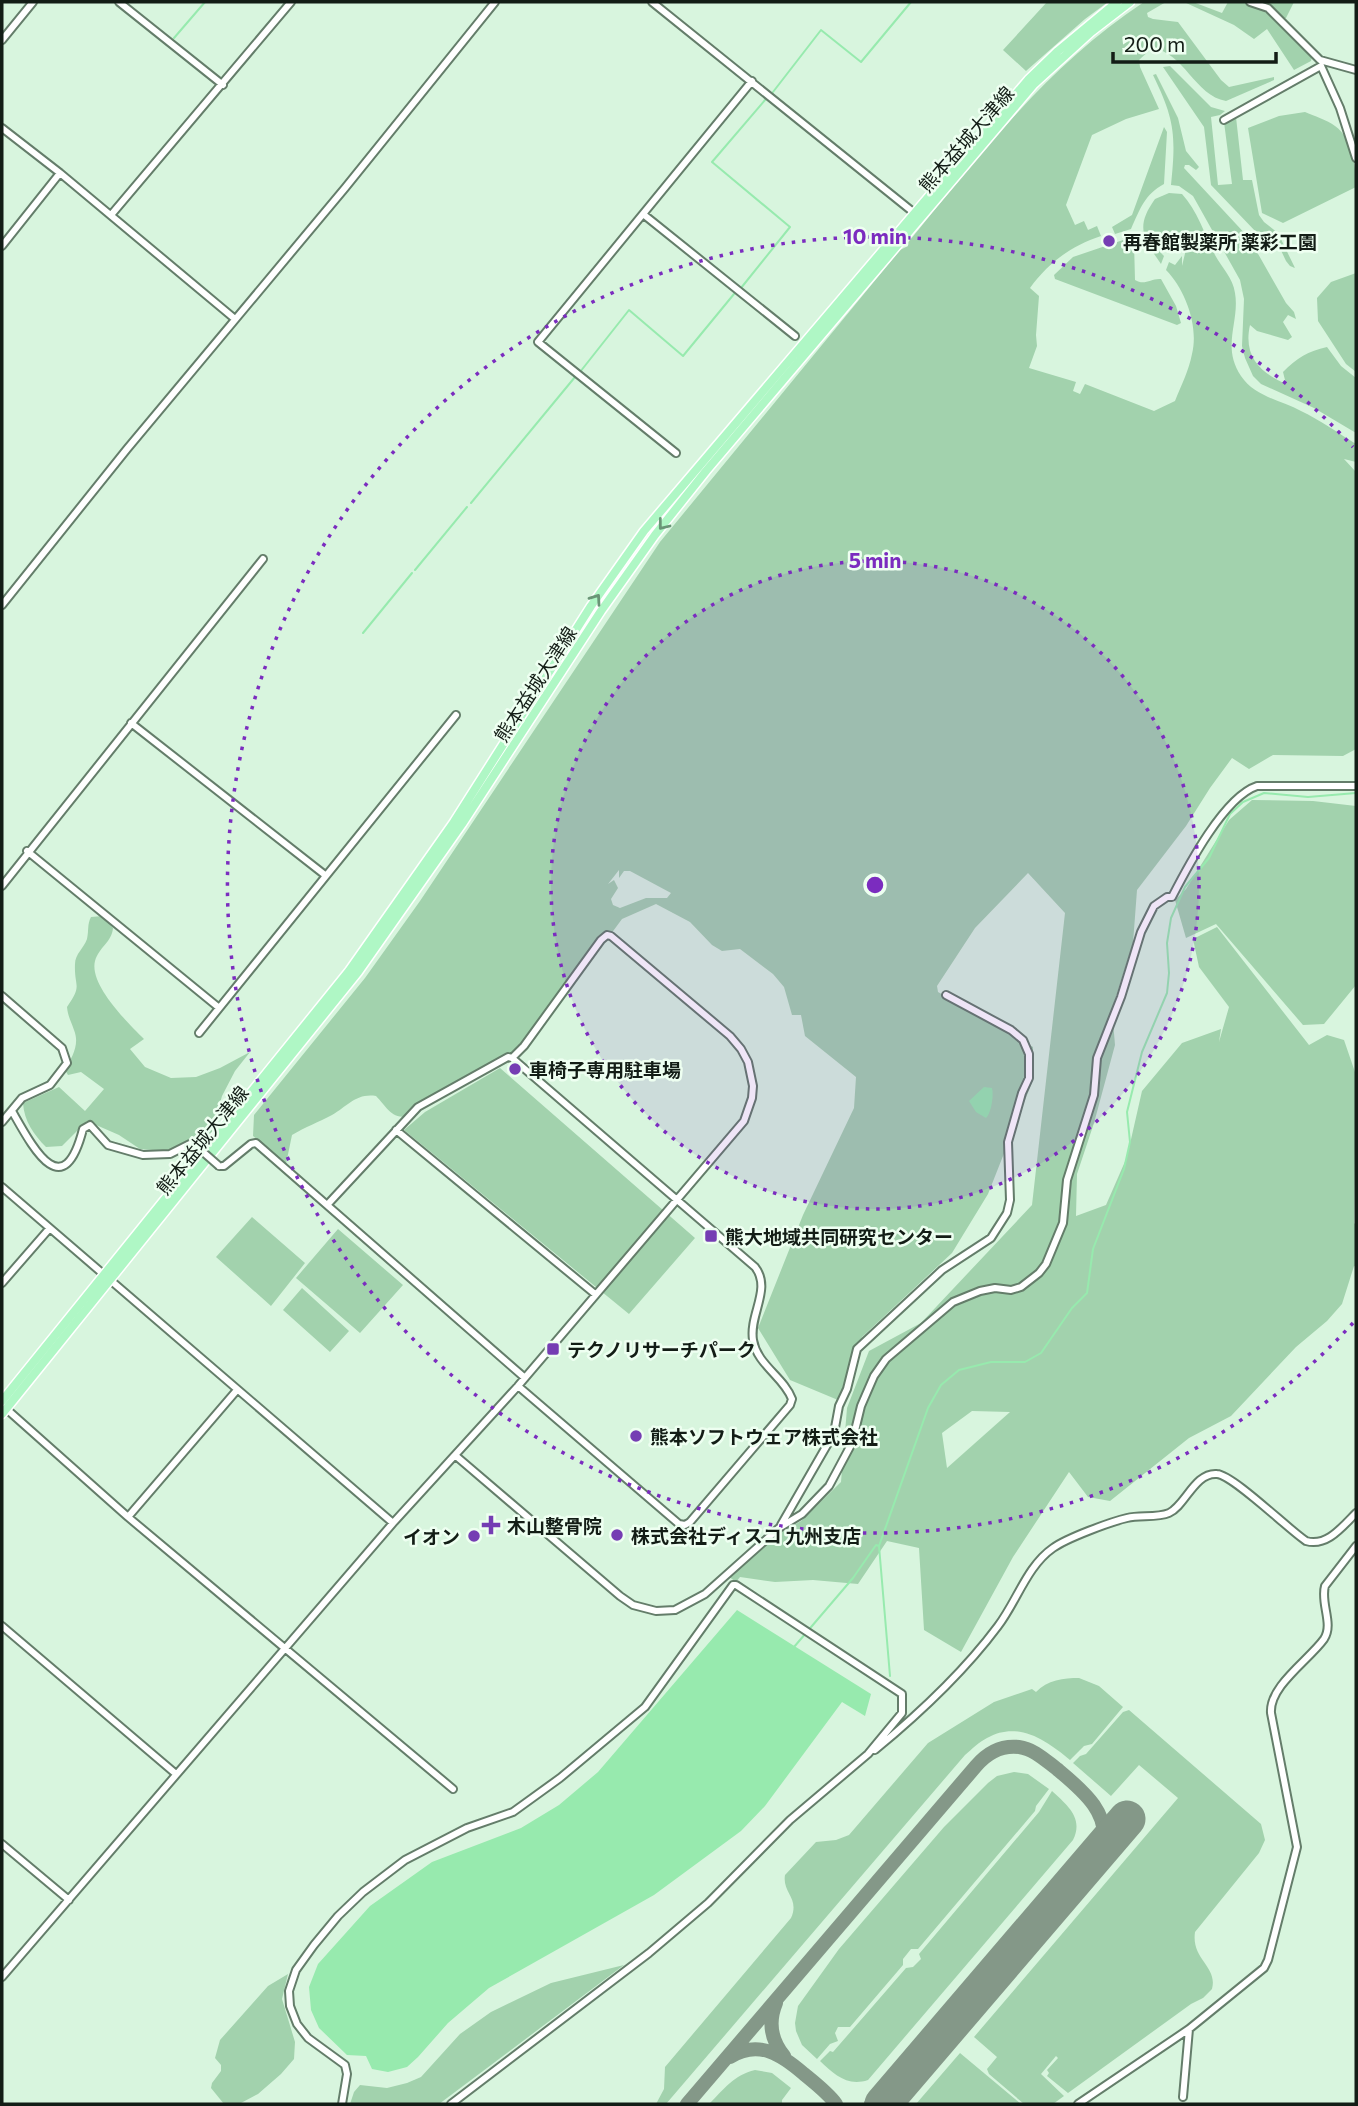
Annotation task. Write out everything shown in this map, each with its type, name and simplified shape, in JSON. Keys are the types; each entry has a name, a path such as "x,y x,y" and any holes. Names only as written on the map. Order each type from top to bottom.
{"main road":[{"name":"熊本益城大津線","path":"3,1407 358,972 462,824 601,611 655,535 1028,80 1117,2"},
{"name":"熊本益城大津線","path":"917,215 1034,84 1091,32 1130,2"}],"street":[{"path":"2,40 33,2"},
{"path":"119,2 223,85"},
{"path":"111,215 291,2"},
{"path":"2,605 495,2"},
{"path":"652,2 917,215"},
{"path":"1250,2 1268,8 1320,63 1340,108 1356,158"},
{"path":"1224,120 1320,63 1356,70"},
{"path":"676,453 538,342 752,81"},
{"path":"2,128 60,173 234,319"},
{"path":"2,246 60,173"},
{"path":"642,214 795,336"},
{"path":"2,886 27,851 263,559"},
{"path":"199,1033 456,715"},
{"path":"131,723 325,875"},
{"path":"456,1456 620,1597 643,1609 656,1611 675,1610 695,1601 779,1528 802,1514 829,1486 852,1443 874,1376 886,1359 953,1302 980,1291 1021,1287 1046,1264 1063,1223 1068,1180 1094,1095 1097,1058 1121,998 1141,932 1154,906 1167,897 1172,897 1192,860 1226,809 1242,793 1257,786 1356,786"},
{"path":"27,851 218,1007"},
{"path":"2,1977 393,1523 525,1378 744,1121 752,1098 753,1086 748,1062 730,1036 607,935 524,1046 512,1058"},
{"path":"779,1528 834,1433 839,1406 847,1389 857,1349 942,1270 991,1238 1006,1213 1010,1200 1008,1142 1029,1078 1029,1054 1023,1040 1011,1030 946,995"},
{"path":"2,996 62,1048 67,1063 50,1085 22,1098 2,1122"},
{"path":"328,1204 418,1107 508,1057 512,1058 755,1267 763,1284 752,1327 753,1343 761,1359 792,1399 790,1405 685,1525 679,1524 518,1386"},
{"path":"12,1111 35,1150 49,1165 60,1167 67,1164 79,1149 83,1129 90,1125 108,1145 143,1155 170,1154 190,1144 195,1145 219,1166 224,1166 251,1144 257,1143 525,1378"},
{"path":"396,1129 595,1294"},
{"path":"2,1187 393,1523"},
{"path":"2,1283 48,1229"},
{"path":"128,1517 237,1390"},
{"path":"3,1407 128,1517 453,1789"},
{"path":"790,1820 909,1722 957,1676 1011,1609 1034,1566 1054,1547 1127,1518 1167,1514 1177,1508 1191,1489 1209,1476 1217,1474 1233,1481 1306,1541 1318,1543 1325,1540 1356,1513"},
{"path":"1078,2104 1189,2029 1264,1968 1268,1960 1297,1847 1271,1703 1283,1685 1325,1638 1328,1625 1325,1586 1356,1546"},
{"path":"342,2104 347,2074 345,2065 308,2038 297,2024 290,2006 289,1991 296,1970 314,1945 363,1892 405,1860 467,1828 513,1812 645,1707 733,1585 904,1697 902,1713 868,1754 790,1820 708,1903 649,1952 451,2104"},
{"path":"2,1626 176,1774"},
{"path":"2,1844 69,1900"},
{"path":"1183,2097 1189,2029"}],"shaded area":[{"path":"1047,2 1108,2 1026,71 1003,50"},
{"path":"1144,2 1166,2 1147,13 1148,17 1178,22 1229,87 1274,77 1274,80 1226,101 1206,91 1173,57 1163,51 1152,48 1139,60 1159,109 1126,119 1092,135 1066,205 1075,225 1084,221 1088,230 1097,226 1101,236 1061,256 1030,288 1039,296 1037,346 1029,368 1076,382 1073,391 1080,394 1085,384 1154,411 1175,401 1191,360 1194,332 1189,309 1179,287 1166,270 1169,262 1175,265 1182,256 1182,266 1192,234 1184,237 1172,230 1156,248 1164,256 1161,264 1146,239 1143,225 1155,199 1169,193 1182,194 1234,288 1236,304 1232,354 1241,376 1253,389 1308,415 1356,444 1356,462 1344,459 1356,472 1356,749 1343,756 1273,755 1249,769 1232,758 1186,826 1137,890 1133,943 1112,1009 1115,1045 1077,1174 1076,1216 1106,1205 1127,1157 1142,1091 1182,1043 1221,1029 1219,1042 1229,1007 1199,967 1193,939 1217,927 1309,1045 1327,1035 1344,1040 1356,1075 1356,1267 1354,1266 1342,1304 1327,1321 1296,1347 1231,1416 1189,1438 1110,1501 1088,1497 1069,1472 1013,1557 961,1652 924,1630 919,1548 887,1541 858,1584 813,1580 775,1582 740,1577 736,1582 728,1576 776,1535 801,1521 841,1482 847,1408 869,1351 921,1323 1032,1205 1065,913 1028,873 975,928 937,986 938,992 1033,1047 1033,1080 988,1194 952,1253 862,1337 838,1400 790,1380 758,1328 803,1215 854,1108 856,1077 805,1036 801,1015 792,1015 784,987 773,974 740,949 722,951 712,945 690,922 656,904 622,919 523,1053 405,1117 392,1113 376,1096 363,1096 292,1135 286,1164 253,1136 254,1115 365,978 420,901 660,542 900,250 908,246 906,245 988,146 1045,83 1109,27","holes":["619,870 619,878 624,871 630,871 671,893 667,898 646,898 620,908 613,905 611,899 618,888 614,880 608,884","972,1411 1010,1412 947,1468 942,1433"]},
{"path":"1184,2 1193,2 1222,13 1228,2 1243,2 1264,11 1269,2 1294,2 1286,18 1280,18 1277,22 1312,57 1311,61 1294,70 1267,29 1254,39 1234,25"},
{"path":"1170,66 1211,107 1225,111 1211,117 1218,185 1232,184 1224,122 1236,117 1243,180 1252,180 1259,215 1278,233 1295,268 1286,261 1278,244 1258,234 1211,185 1204,127 1163,67"},
{"path":"1156,74 1178,118 1186,151 1199,167 1196,170 1185,165 1184,168 1249,238 1286,303 1294,312 1296,319 1288,315 1283,322 1292,337 1288,340 1257,331 1250,325 1248,336 1251,354 1261,369 1286,384 1283,372 1288,367 1308,353 1327,347 1341,366 1356,378 1356,433 1314,408 1261,384 1253,376 1242,346 1244,299 1240,280 1193,196 1179,186 1171,185 1172,128 1166,104 1153,75"},
{"path":"1305,112 1332,124 1346,138 1354,162 1356,187 1283,223 1262,213 1248,128 1279,116"},
{"path":"1164,127 1167,132 1164,184 1148,197 1131,229 1115,234 1112,227 1132,215"},
{"path":"1126,239 1134,242 1135,280 1142,282 1161,279 1176,306 1181,323 1177,325 1055,279 1054,275 1073,257"},
{"path":"1356,273 1356,372 1346,364 1318,321 1317,298 1331,282"},
{"path":"1252,800 1313,801 1356,806 1356,985 1324,1024 1303,1025 1216,924 1186,938 1175,900 1186,889 1229,820"},
{"path":"103,916 113,928 97,956 95,971 111,1003 144,1039 130,1049 145,1067 171,1078 196,1077 250,1052 235,1071 222,1096 212,1132 200,1142 191,1140 165,1151 140,1149 119,1135 87,1121 62,1146 46,1147 28,1122 23,1103 59,1087 85,1111 104,1089 81,1072 68,1075 65,1070 76,1046 76,1035 67,1007 77,986 75,960 87,939 91,917"},
{"path":"500,1068 695,1238 629,1314 404,1130 425,1112"},
{"path":"984,1087 992,1088 993,1091 991,1108 986,1118 976,1112 969,1101"},
{"path":"252,1217 305,1263 271,1306 216,1257"},
{"path":"338,1229 403,1285 360,1333 296,1278"},
{"path":"302,1288 349,1331 330,1352 283,1310"},
{"path":"737,1610 871,1694 865,1716 842,1702 765,1806 741,1831 654,1895 489,1988 448,2023 407,2067 388,2072 372,2069 366,2056 347,2055 319,2028 311,2010 309,1987 318,1964 370,1906 432,1862 521,1828 559,1805 598,1772"},
{"path":"1079,1678 1099,1686 1123,1707 1092,1744 1084,1746 1070,1760 1032,1735 1010,1731 984,1740 965,1755 666,2104 656,2104 664,2089 665,2067 791,1918 793,1905 785,1875 816,1842 836,1840 849,1835 928,1743 994,1702 1032,1689 1036,1692 1056,1680"},
{"path":"1129,1710 1261,1824 1265,1840 1259,1853 1195,1932 1197,1949 1211,1974 1212,1989 1068,2093 1047,2076 1047,2070 1058,2058 1056,2056 1041,2074 1064,2096 1053,2104 1024,2104 989,2074 987,2069 997,2057 974,2037 1178,1798 1139,1765 1111,1796 1073,1763 1086,1754 1123,1712"},
{"path":"1014,1772 1028,1774 1049,1789 1035,1811 918,1949 911,1949 903,1959 903,1965 850,2027 838,2027 835,2033 838,2041 830,2044 817,2059 802,2045 796,2031 798,2006 839,1949 944,1827 988,1783 997,1776"},
{"path":"1052,1791 1068,1807 1075,1819 1076,1832 1073,1840 868,2080 854,2082 841,2078 830,2070 820,2061 830,2051 833,2052 906,1968 913,1967 921,1959 919,1954 1039,1812"},
{"path":"624,1965 439,2104 350,2104 360,2085 387,2088 421,2077 460,2034 491,2012 551,1983"},
{"path":"288,1974 282,1999 295,2042 294,2059 258,2094 241,2103 224,2104 211,2088 221,2071 221,2065 215,2058 220,2040 268,1986"},
{"path":"960,2053 1021,2104 916,2104"},
{"path":"755,2070 772,2073 791,2088 782,2104 709,2104 735,2079"}],"waterway":[{"path":"174,38 205,2"},
{"path":"773,92 821,30 861,62 911,2"},
{"path":"741,288 790,227 712,162 765,100"},
{"path":"580,372 629,310 683,356 734,294"},
{"path":"471,503 575,377"},
{"path":"415,570 467,507"},
{"path":"363,633 412,573"},
{"path":"890,1676 879,1546 928,1408 941,1385 959,1370 991,1362 1025,1362 1041,1353 1072,1308 1087,1293 1093,1249 1124,1169 1130,1142 1127,1112 1142,1052 1167,993 1167,943 1171,918 1185,887 1209,858 1230,814 1243,802 1264,793 1308,797 1356,793"},
{"path":"794,1647 853,1578 876,1545 879,1546"}],"taxiway":[{"path":"687,2104 985,1757 1006,1747 1024,1748 1039,1755 1093,1804 1103,1825 1101,1850"},
{"path":"776,2003 772,2031 784,2056"},
{"path":"730,2057 751,2049 770,2052 796,2067 836,2104"},
{"path":"871,2104 890,2096"}],"runway":[{"path":"883,2104 1127,1819"}],"place":[{"name":"再春館製薬所 薬彩工園","path":"1109,241"},
{"name":"車椅子専用駐車場","path":"515,1069"},
{"name":"熊大地域共同研究センター","path":"711,1236"},
{"name":"テクノリサーチパーク","path":"553,1349"},
{"name":"熊本ソフトウェア株式会社","path":"636,1436"},
{"name":"木山整骨院","path":"491,1525"},
{"name":"株式会社ディスコ 九州支店","path":"617,1535"},
{"name":"イオン","path":"474,1536"}]}
